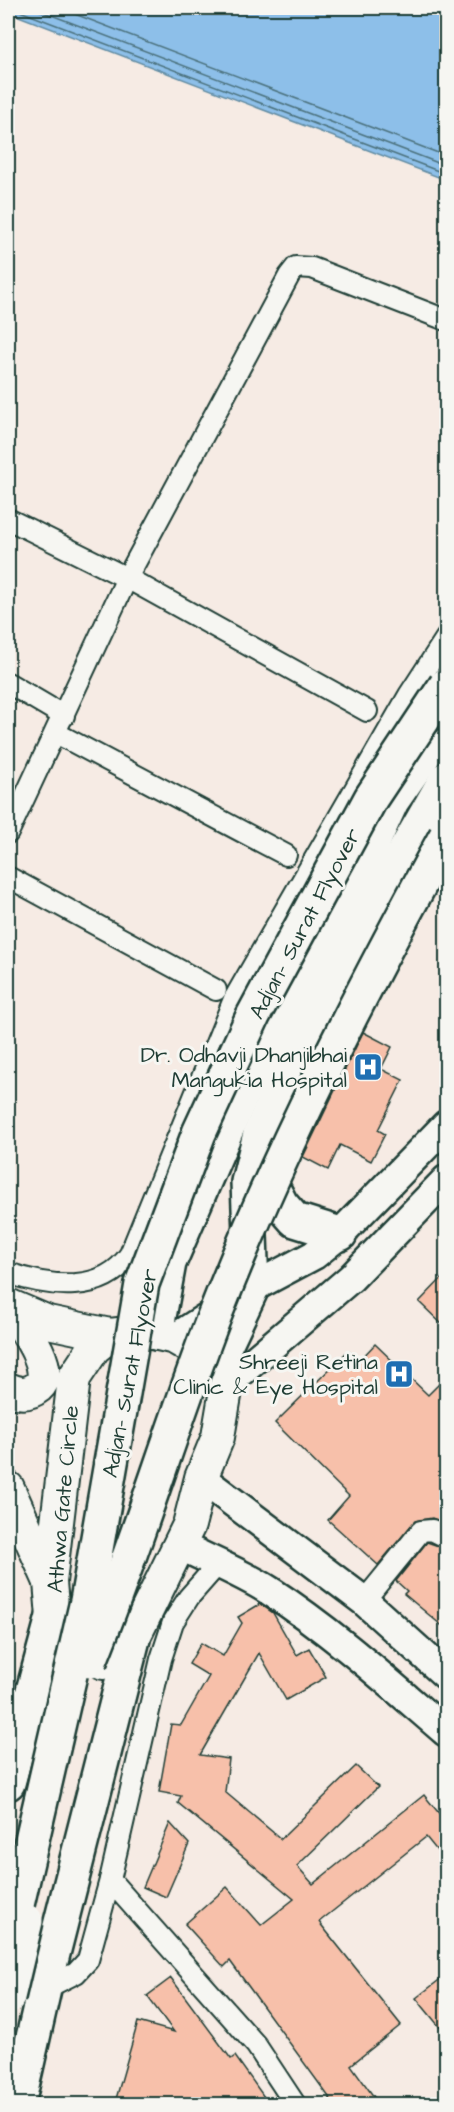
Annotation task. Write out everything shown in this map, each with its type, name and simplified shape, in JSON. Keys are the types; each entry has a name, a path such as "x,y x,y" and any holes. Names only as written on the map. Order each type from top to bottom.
{"highway":[{"name":"Adjan- Surat Flyover","path":"8,1944 87,1601 142,1284 199,1133 253,1016 371,798 447,685"},
{"path":"166,1336 170,1263 242,1094 349,894 392,801 447,723"},
{"path":"222,1373 252,1288 249,1182 260,1134 281,1085 377,900 447,779"},
{"path":"8,1997 88,1666 124,1578 214,1317 296,1127 384,951 447,836"},
{"path":"260,1134 260,1164 280,1204 295,1220 340,1234"},
{"path":"8,1782 53,1617"},
{"path":"18,2104 44,1989 133,1639"}],"main road":[{"path":"8,1305 48,1322 110,1335 145,1331 166,1336 222,1373"},
{"path":"8,1305 32,1341 45,1374 42,1383 31,1392 18,1394 8,1389"},
{"name":"Athwa Gate Circle","path":"110,1335 94,1348 74,1378 50,1582 53,1617 62,1639 103,1663 133,1639 189,1525 201,1478 218,1437 222,1373"},
{"path":"8,1488 50,1582"}],"street":[{"path":"8,833 127,578 289,276 296,267 312,268 447,320"},
{"path":"8,519 127,578 367,711"},
{"path":"8,1273 33,1282 68,1285 104,1279 121,1268 130,1254 234,999 409,695 447,638"},
{"path":"8,683 60,724 286,855"},
{"path":"8,878 216,990"},
{"path":"166,1336 314,1255 340,1234 447,1125"},
{"path":"222,1373 351,1278 447,1180"},
{"path":"201,1478 364,1601 447,1675"},
{"path":"364,1601 421,1532 432,1530 447,1537"},
{"path":"179,1545 267,1590 326,1630 447,1732"},
{"path":"44,1989 76,1973 88,1960 110,1880 161,1659 173,1622 189,1597 218,1564"},
{"path":"110,1880 256,2045 295,2104"}],"water":[{"path":"8,8 446,8 446,180 8,12"}],"building":[{"path":"363,1032 392,1047 381,1069 403,1080 378,1130 385,1134 371,1161 340,1145 328,1170 303,1157"},
{"path":"447,1273 447,1329 419,1302"},
{"path":"375,1344 428,1395 447,1376 447,1524 432,1518 415,1521 378,1565 328,1520 349,1496 275,1423 348,1351 359,1361"},
{"path":"427,1542 447,1549 447,1630 404,1594 407,1591 396,1581"},
{"path":"260,1604 273,1613 297,1655 309,1648 326,1677 286,1700 259,1653 200,1755 229,1759 225,1792 281,1839 356,1766 378,1787 297,1866 313,1884 424,1795 447,1823 447,1863 426,1837 319,1922 401,2025 351,2065 379,2104 334,2104 230,1961 224,1967 185,1924 227,1887 261,1925 294,1899 178,1803 181,1796 159,1792 171,1724 181,1725 209,1676 189,1664 201,1643 223,1656 242,1623 238,1617"},
{"path":"170,1823 189,1844 166,1897 143,1887"},
{"path":"447,1974 447,2036 416,1998"},
{"path":"171,1978 231,2059 235,2056 269,2104 136,2104 116,2099 138,2022 174,2032 147,1996"}],"place":[{"name":"Dr. Odhavji Dhanjibhai Mangukia Hospital","path":"368,1067"},
{"name":"Shreeji Retina Clinic & Eye Hospital","path":"399,1374"}]}
